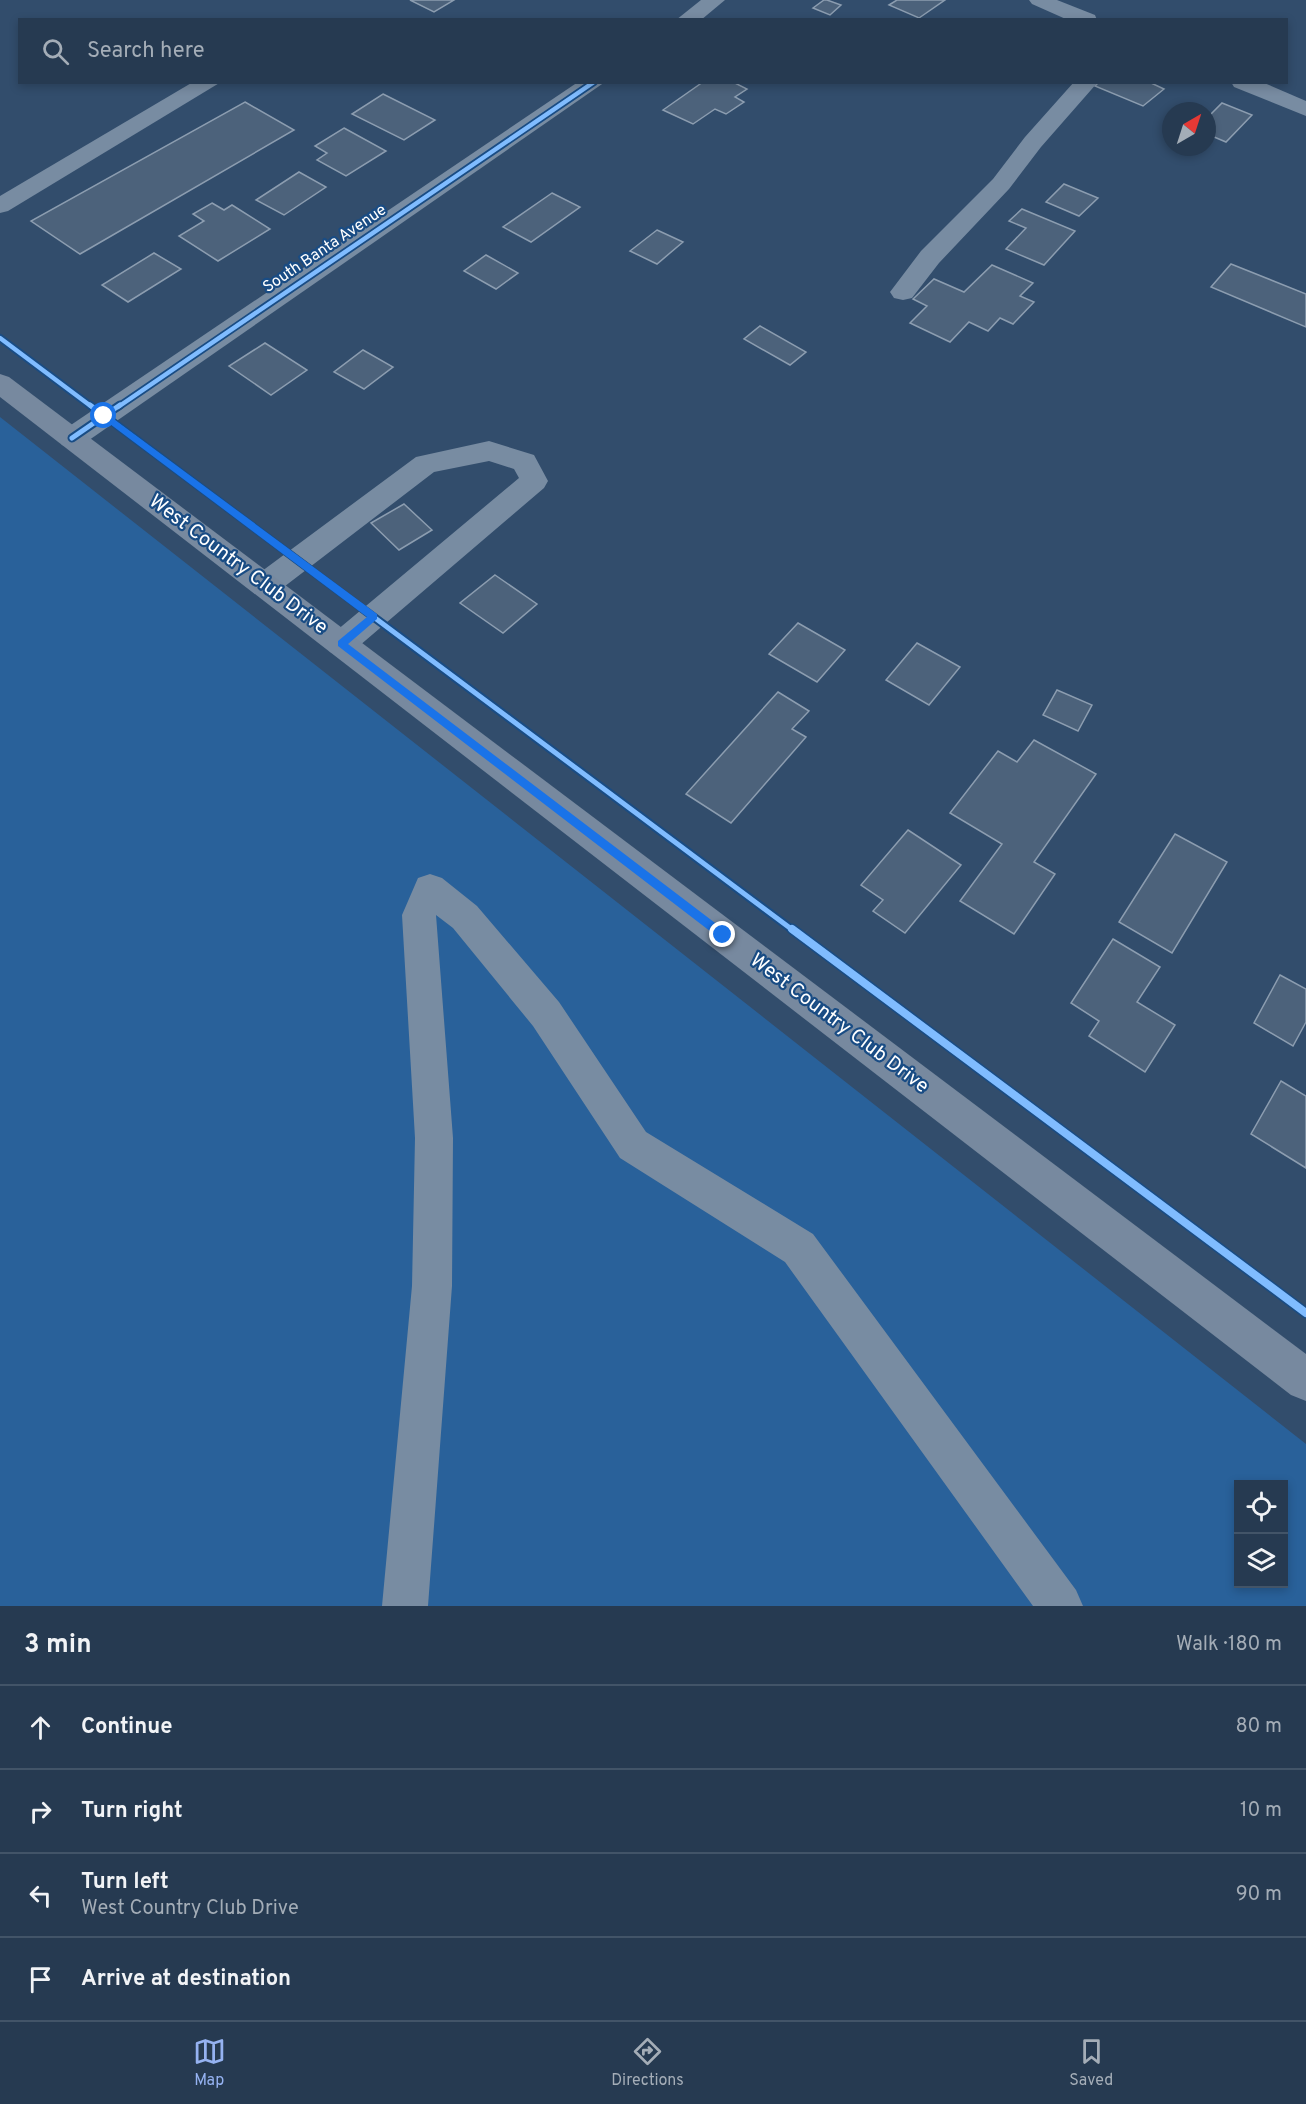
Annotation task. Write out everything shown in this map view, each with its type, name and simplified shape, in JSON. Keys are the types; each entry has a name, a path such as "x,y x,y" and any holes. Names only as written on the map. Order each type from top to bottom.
{"main road":[{"name":"West Country Club Drive","path":"0,383 1306,1380"}],"street":[{"path":"689,18 715,0"},
{"path":"1039,0 1082,18"},
{"path":"0,206 207,84"},
{"name":"South Banta Avenue","path":"72,438 591,84"},
{"path":"903,292 930,257 1001,184 1033,142 1086,84"},
{"path":"1247,84 1306,109"},
{"path":"265,585 426,464 489,451 524,462 534,481 341,644"},
{"path":"405,1606 417,1435 432,1286 434,1138 419,915 430,889 465,918 546,1014 633,1145 799,1248 1060,1606"}],"shaded area":[{"path":"0,417 1306,1444 1306,1606 0,1606"}],"building":[{"path":"410,0 454,0 434,12"},
{"path":"824,0 841,5 830,15 813,8"},
{"path":"897,0 945,0 919,18 889,5"},
{"path":"700,84 737,84 747,89 735,97 744,102 726,114 715,109 693,124 663,110"},
{"path":"1097,84 1153,84 1164,89 1143,106 1095,86"},
{"path":"383,94 435,120 404,140 352,114"},
{"path":"245,102 294,130 80,254 31,221"},
{"path":"1222,103 1252,115 1226,142 1216,138 1216,109"},
{"path":"344,128 386,151 346,176 317,160 327,153 315,146"},
{"path":"299,172 326,187 284,215 256,200"},
{"path":"1064,184 1098,198 1079,216 1046,202"},
{"path":"552,193 580,207 531,242 503,227"},
{"path":"212,203 224,210 232,205 270,229 218,261 179,236 204,221 193,214"},
{"path":"1022,209 1075,231 1044,265 1006,249 1026,228 1009,221"},
{"path":"657,230 683,242 657,264 630,251"},
{"path":"154,253 181,269 128,302 102,285"},
{"path":"486,255 518,273 496,289 464,271"},
{"path":"1231,264 1306,294 1306,327 1211,287"},
{"path":"992,265 1033,283 1020,296 1034,302 1013,324 1000,318 988,331 969,322 950,342 910,323 927,306 913,299 934,279 964,292"},
{"path":"760,326 806,352 790,365 744,339"},
{"path":"265,343 307,370 271,395 229,366"},
{"path":"363,350 393,367 364,389 334,372"},
{"path":"404,504 432,530 399,550 371,523"},
{"path":"495,575 537,604 503,633 460,603"},
{"path":"798,623 845,650 817,682 769,654"},
{"path":"917,643 960,667 929,705 886,680"},
{"path":"1057,690 1092,705 1078,731 1043,715"},
{"path":"778,692 809,711 792,729 806,737 731,823 686,794"},
{"path":"1034,740 1096,774 1034,862 1055,874 1014,934 960,901 1002,844 950,813 998,751 1017,762"},
{"path":"908,830 961,865 905,933 873,911 883,900 861,885"},
{"path":"1175,834 1227,862 1172,953 1119,922"},
{"path":"1113,939 1160,967 1137,1002 1175,1025 1145,1072 1089,1036 1099,1021 1071,1003"},
{"path":"1280,975 1306,989 1306,1022 1293,1046 1254,1023"},
{"path":"1281,1081 1306,1096 1306,1168 1251,1134"}],"cycle path":[{"path":"72,438 591,84"},
{"path":"0,338 1306,1313"}],"route":[{"path":"104,416 374,617 341,644 723,935"}]}
